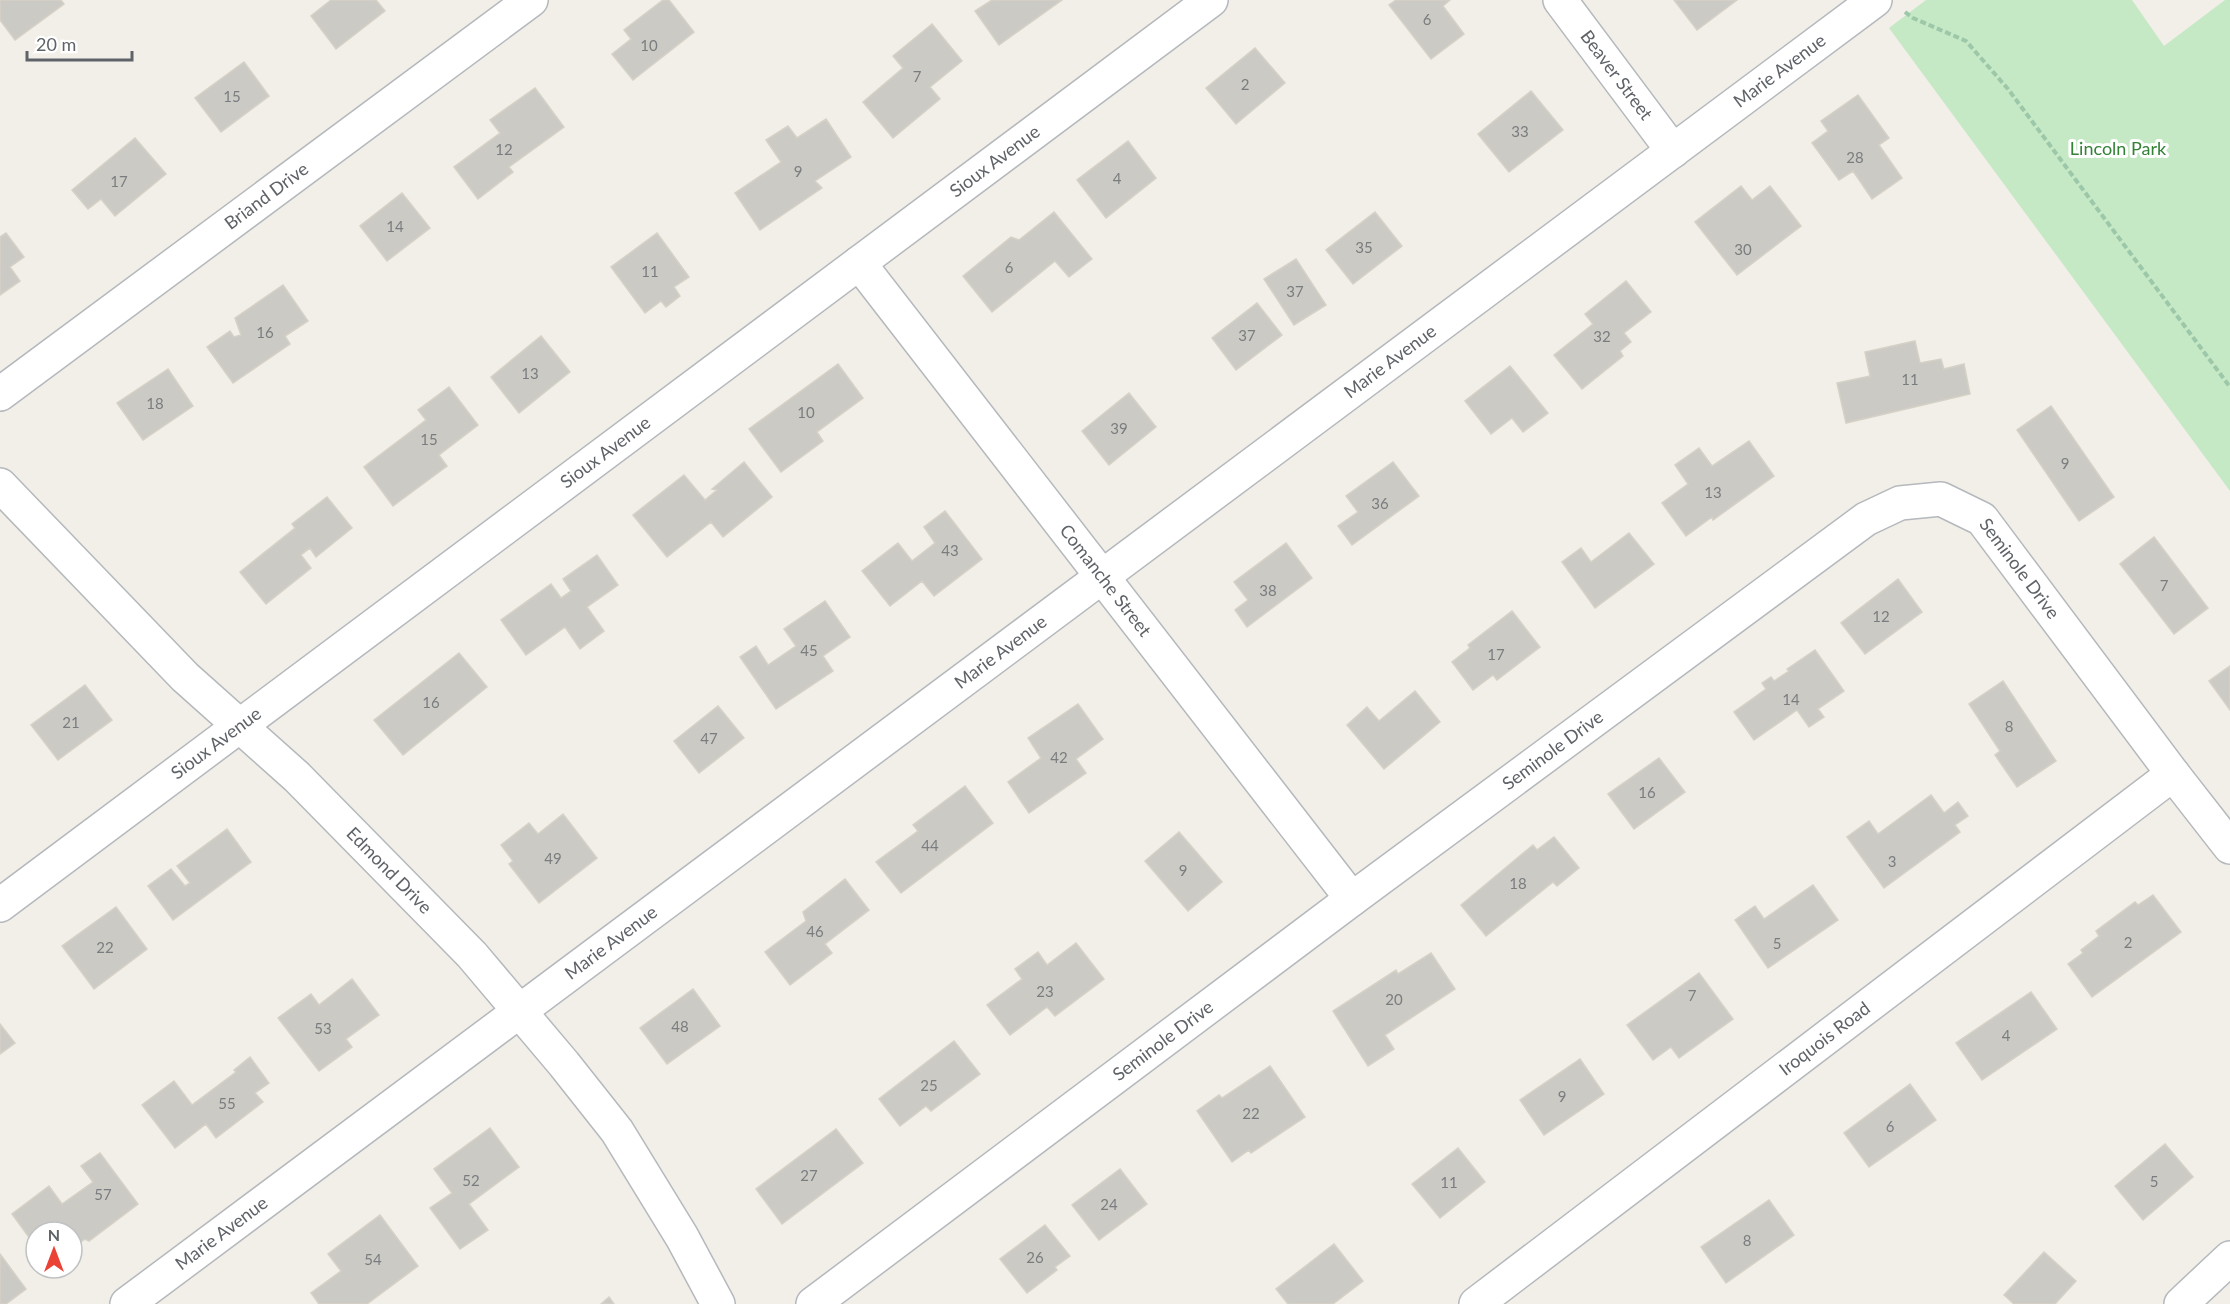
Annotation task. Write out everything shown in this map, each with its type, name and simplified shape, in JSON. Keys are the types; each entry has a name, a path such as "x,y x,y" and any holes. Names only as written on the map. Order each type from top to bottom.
{"street":[{"name":"Briand Drive","path":"0,394 531,0"},
{"name":"Sioux Avenue","path":"0,905 1211,0"},
{"name":"Beaver Street","path":"1560,0 1674,151"},
{"name":"Marie Avenue","path":"127,1304 1674,151 1887,3"},
{"name":"Comanche Street","path":"859,263 1352,899"},
{"name":"Edmond Drive","path":"0,485 185,677 297,777 464,947 564,1064 617,1131 682,1237 718,1304"},
{"name":"Seminole Drive","path":"813,1304 1352,899 1866,519 1900,503 1941,499 1982,519 2230,847"},
{"name":"Iroquois Road","path":"1476,1304 2173,774"},
{"path":"2181,1304 2230,1258"}],"path":[{"path":"1887,3 1912,18 1966,41 2008,89 2230,387"}],"green space":[{"name":"Lincoln Park","path":"1926,0 2132,0 2164,46 2225,0 2230,0 2230,491 1889,28"}],"building":[{"path":"0,0 61,0 64,4 15,40 0,20"},
{"path":"331,0 376,0 385,11 336,49 311,16"},
{"path":"663,0 669,0 694,32 633,80 612,54 631,39 624,30"},
{"path":"992,0 1062,0 999,45 975,11"},
{"path":"1396,0 1450,0 1443,6 1464,34 1431,59 1389,5"},
{"path":"1674,0 1737,0 1697,30"},
{"path":"932,24 962,61 930,87 940,99 893,138 863,102 903,68 893,56"},
{"path":"1255,48 1285,83 1236,124 1206,88"},
{"path":"244,62 269,96 221,132 195,98"},
{"path":"535,88 564,127 509,167 513,172 478,199 454,167 500,133 490,120"},
{"path":"1531,91 1563,130 1509,172 1478,134"},
{"path":"1858,95 1889,138 1879,145 1902,178 1872,199 1853,171 1839,180 1812,143 1828,131 1821,121"},
{"path":"826,119 851,157 815,181 822,188 760,230 735,193 781,162 766,140 788,126 797,138"},
{"path":"135,138 166,174 115,216 101,199 88,209 72,190"},
{"path":"1128,141 1156,178 1106,218 1077,180"},
{"path":"1741,186 1752,200 1770,186 1801,226 1737,275 1695,222"},
{"path":"402,193 430,228 387,261 360,226"},
{"path":"1054,212 1092,259 1069,277 1055,261 992,312 963,276 1011,237 1019,240"},
{"path":"1375,212 1402,246 1353,284 1326,250"},
{"path":"6,233 24,257 10,267 20,281 0,295 0,237"},
{"path":"657,233 689,277 674,287 680,296 666,307 661,301 645,313 611,267"},
{"path":"1296,259 1326,305 1294,325 1264,279"},
{"path":"1626,281 1651,312 1624,333 1631,342 1620,351 1623,356 1582,389 1554,355 1593,324 1585,314"},
{"path":"283,285 308,321 285,336 290,344 233,383 207,347 230,331 234,337 241,335 235,318"},
{"path":"1257,303 1282,335 1236,370 1212,338"},
{"path":"541,336 570,372 519,413 491,377"},
{"path":"1915,341 1920,363 1941,359 1944,369 1964,364 1970,394 1846,423 1837,383 1870,376 1865,352"},
{"path":"838,364 863,398 817,432 823,441 781,472 749,429"},
{"path":"1510,366 1548,413 1523,432 1512,418 1491,434 1465,401"},
{"path":"168,369 193,406 143,440 117,403"},
{"path":"449,387 478,425 439,455 447,466 393,506 364,467 426,420 418,410"},
{"path":"1129,393 1156,427 1109,465 1082,431"},
{"path":"2051,406 2114,497 2079,521 2017,430"},
{"path":"1749,441 1774,476 1713,520 1712,517 1686,536 1662,503 1688,484 1675,465 1699,448 1712,466"},
{"path":"744,462 772,497 723,537 711,522 667,557 633,515 684,475 705,500 717,490 712,489"},
{"path":"1393,462 1419,496 1352,545 1338,526 1358,512 1346,496"},
{"path":"327,497 352,528 316,557 310,548 301,555 311,568 266,604 240,572 295,528 292,524"},
{"path":"945,511 982,559 934,596 922,581 890,606 862,571 898,543 912,561 935,543 924,527"},
{"path":"1629,533 1654,564 1595,608 1562,562 1581,548 1591,562"},
{"path":"2154,537 2208,608 2174,634 2120,564"},
{"path":"1286,543 1312,578 1247,627 1235,610 1248,600 1234,582"},
{"path":"597,555 618,585 587,607 604,631 580,649 565,627 526,655 501,620 551,584 561,598 571,591 563,579"},
{"path":"1898,579 1922,612 1865,654 1841,623"},
{"path":"825,601 850,637 823,656 833,671 776,709 740,657 756,646 768,665 796,646 784,629"},
{"path":"1512,611 1540,647 1497,680 1493,675 1473,690 1452,662 1470,648 1468,645"},
{"path":"1815,650 1844,691 1818,709 1824,717 1809,727 1797,710 1754,740 1734,712 1766,689 1762,683 1771,677 1774,681"},
{"path":"459,653 487,687 403,755 374,720"},
{"path":"2230,666 2230,710 2209,681"},
{"path":"2003,681 2056,761 2017,787 1995,755 2000,751 1969,704"},
{"path":"85,685 112,720 58,760 31,725"},
{"path":"1415,691 1440,722 1384,769 1347,725 1367,707 1379,721"},
{"path":"1078,704 1103,739 1076,759 1086,773 1029,813 1008,782 1041,758 1028,738"},
{"path":"718,706 744,738 699,773 674,741"},
{"path":"1659,758 1685,792 1634,829 1608,794"},
{"path":"965,786 993,823 901,893 876,862 918,831 913,825"},
{"path":"1931,795 1944,813 1958,802 1968,816 1955,825 1960,832 1884,888 1847,837 1869,821 1878,834"},
{"path":"563,814 597,858 539,903 509,864 513,861 501,845 529,823 538,834"},
{"path":"227,829 251,862 173,920 148,886 171,869 185,886 190,883 177,866"},
{"path":"1179,832 1222,882 1188,911 1145,861"},
{"path":"1554,837 1579,868 1557,886 1553,882 1486,936 1461,905 1533,845 1537,850"},
{"path":"845,879 869,910 825,944 832,953 790,985 765,952 806,921 803,912"},
{"path":"1813,885 1838,920 1768,968 1735,920 1755,906 1764,919"},
{"path":"2153,895 2181,932 2092,997 2068,964 2083,953 2081,950 2099,936 2096,931 2135,902 2138,905"},
{"path":"116,907 147,949 94,989 62,946"},
{"path":"1076,943 1104,979 1055,1016 1047,1007 1010,1035 987,1005 1022,979 1015,969 1038,952 1047,965"},
{"path":"1431,953 1455,989 1385,1035 1394,1049 1368,1066 1333,1011 1396,970 1398,974"},
{"path":"1699,973 1733,1019 1679,1058 1671,1047 1653,1060 1627,1025"},
{"path":"352,979 379,1015 346,1039 352,1047 319,1071 278,1018 311,994 319,1005"},
{"path":"693,989 720,1026 667,1064 640,1028"},
{"path":"2031,992 2057,1029 1982,1080 1956,1043"},
{"path":"0,1024 15,1043 0,1054"},
{"path":"954,1041 980,1074 931,1111 926,1106 900,1126 879,1099"},
{"path":"250,1057 269,1083 255,1093 263,1102 216,1138 206,1124 175,1148 142,1105 174,1081 192,1105 236,1072 234,1070"},
{"path":"1580,1059 1604,1094 1544,1135 1520,1100"},
{"path":"1270,1066 1305,1117 1251,1153 1249,1150 1232,1162 1197,1111 1219,1095 1222,1098"},
{"path":"1910,1084 1936,1120 1869,1167 1844,1133"},
{"path":"490,1128 519,1167 469,1204 488,1230 460,1249 430,1208 452,1193 434,1169"},
{"path":"836,1129 863,1163 782,1224 756,1189"},
{"path":"2165,1144 2193,1177 2143,1220 2115,1186"},
{"path":"1458,1148 1485,1182 1440,1218 1412,1184"},
{"path":"100,1153 138,1204 89,1241 84,1240 84,1220 24,1220 24,1230 12,1214 49,1186 62,1204 93,1182 81,1166"},
{"path":"1120,1169 1147,1204 1099,1240 1072,1205"},
{"path":"1769,1200 1794,1235 1726,1283 1701,1247"},
{"path":"380,1215 418,1266 367,1304 319,1304 311,1293 341,1271 328,1254"},
{"path":"1045,1225 1070,1256 1055,1267 1057,1270 1027,1293 1000,1259"},
{"path":"1334,1244 1363,1281 1333,1304 1288,1304 1276,1289"},
{"path":"2044,1252 2076,1281 2055,1304 2014,1304 2004,1295"},
{"path":"0,1254 26,1289 6,1304 0,1304"},
{"path":"609,1297 614,1304 601,1304"}]}
